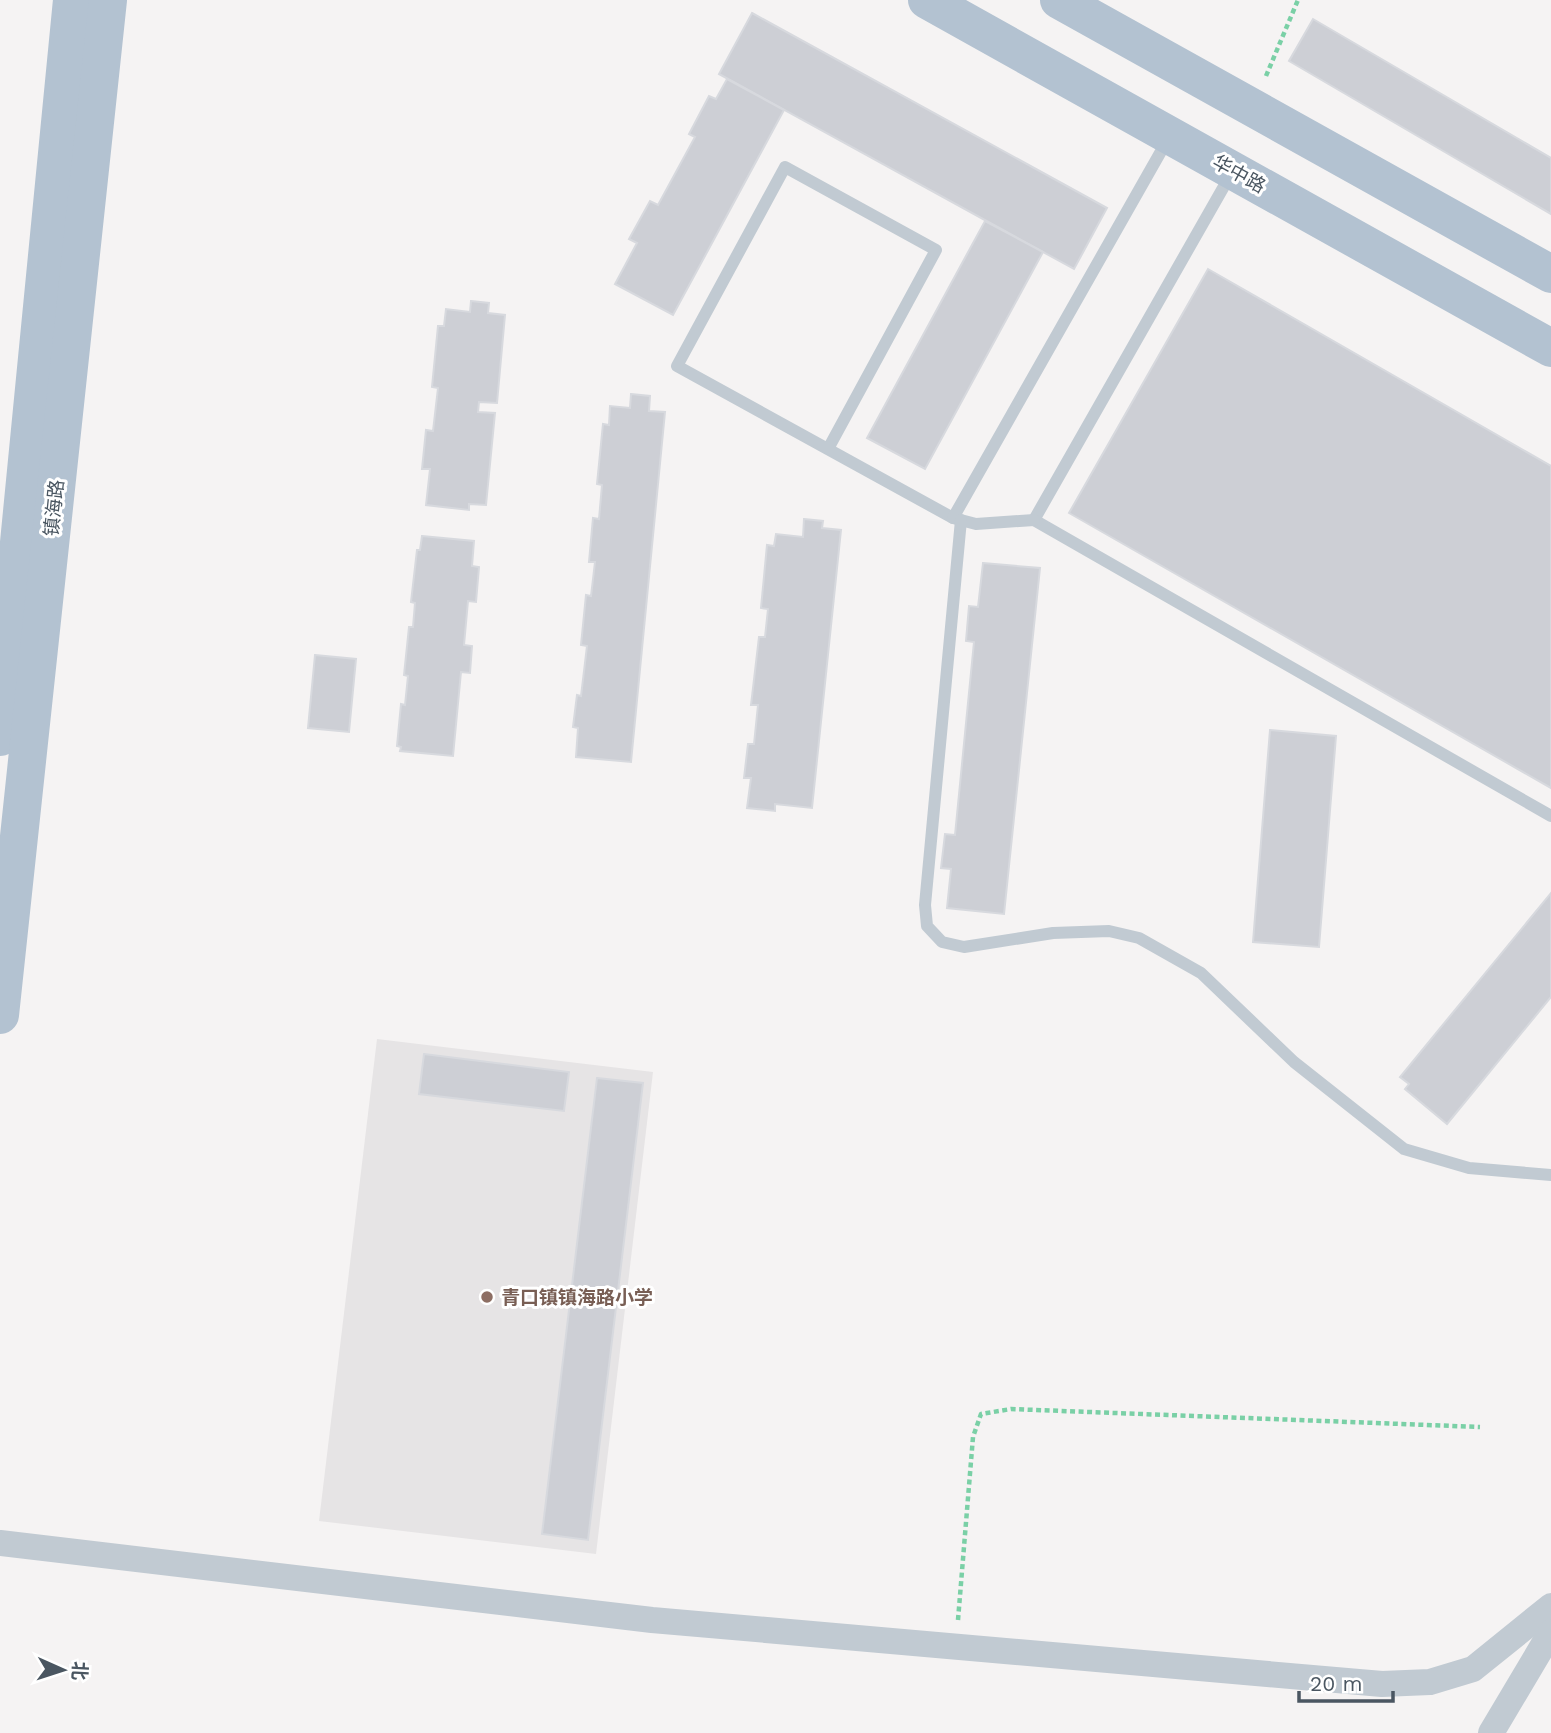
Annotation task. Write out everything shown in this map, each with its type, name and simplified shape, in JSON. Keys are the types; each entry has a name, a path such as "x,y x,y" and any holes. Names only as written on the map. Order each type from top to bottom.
{"main road":[{"name":"镇海路","path":"0,737 12,504 72,0"},
{"name":"镇海路","path":"0,1016 108,0"},
{"name":"华中路","path":"927,0 1551,348"},
{"path":"1059,0 1551,274"}],"street":[{"path":"0,1543 652,1620 1382,1684 1430,1682 1473,1669 1551,1606"},
{"path":"1491,1733 1551,1632"}],"lane":[{"path":"1170,136 957,519 925,905 927,926 942,942 964,947 1052,933 1109,931 1139,937 1201,973 1294,1062 1404,1149 1469,1168 1551,1175"},
{"path":"828,449 936,250 785,167 677,366 828,449 957,519 976,524 1034,520 1551,816"},
{"path":"1034,520 1233,170"}],"path":[{"path":"1252,108 1298,0"},
{"path":"956,1647 973,1437 981,1415 1011,1409 1480,1427"}],"shaded area":[{"name":"青口镇镇海路小学","path":"377,1039 653,1072 596,1554 319,1521"}],"building":[{"path":"752,13 1107,208 1074,269 719,74"},
{"path":"1313,19 1551,158 1551,214 1289,61"},
{"path":"727,79 784,110 673,315 615,284 637,243 629,239 650,201 658,205 695,137 689,134 709,96 716,99"},
{"path":"985,221 1043,252 925,469 867,438"},
{"path":"1208,269 1551,466 1551,788 1069,513"},
{"path":"471,301 489,303 488,313 505,315 497,403 479,402 478,412 495,413 486,505 469,504 469,510 426,505 430,469 422,469 426,430 433,431 438,388 432,387 438,326 444,326 446,309 470,312"},
{"path":"631,394 650,396 649,411 665,412 631,762 576,757 578,728 573,727 577,695 581,696 587,646 581,645 586,595 591,596 595,562 589,562 593,518 599,519 602,485 597,484 603,424 609,425 610,406 630,408"},
{"path":"804,519 823,521 822,528 841,530 812,808 775,804 775,811 747,808 751,778 744,778 748,744 754,744 758,705 751,705 759,637 765,637 768,609 761,608 767,545 774,546 776,534 803,537"},
{"path":"422,536 474,541 472,566 479,567 476,602 468,601 464,645 472,646 470,673 461,672 453,756 400,751 401,747 397,746 401,704 405,705 408,676 404,675 409,627 413,627 415,603 411,602 417,550 420,550"},
{"path":"983,563 1040,568 1004,914 947,908 951,869 941,868 945,834 955,835 974,642 966,641 969,606 978,607"},
{"path":"315,655 356,659 349,732 308,728"},
{"path":"1270,730 1336,736 1319,947 1253,942"},
{"path":"1551,893 1551,997 1447,1124 1405,1089 1409,1084 1400,1077"},
{"path":"424,1054 569,1072 564,1111 419,1094"},
{"path":"597,1078 643,1083 588,1540 542,1534"}],"place":[{"name":"青口镇镇海路小学","path":"487,1297"}]}
